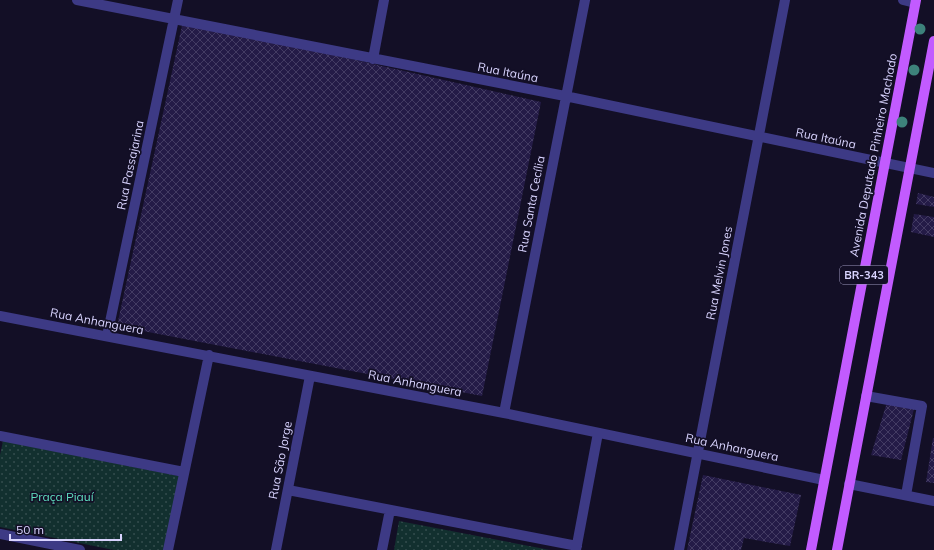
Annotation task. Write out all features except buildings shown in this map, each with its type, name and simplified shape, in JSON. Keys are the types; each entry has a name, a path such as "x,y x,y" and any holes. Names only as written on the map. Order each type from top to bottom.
{"main road":[{"name":"Avenida Deputado Pinheiro Machado","path":"810,550 916,1"},
{"name":"BR-343","path":"837,550 934,41"}],"street":[{"name":"Rua Itaúna","path":"76,0 565,96 934,173"},
{"name":"Rua Passajarina","path":"107,336 178,0"},
{"path":"373,59 384,0"},
{"name":"Rua Santa Cecília","path":"504,413 585,0"},
{"name":"Rua Melvin Jones","path":"679,550 785,0"},
{"path":"903,0 916,1"},
{"name":"Rua Anhanguera","path":"0,316 209,355 504,413 824,480"},
{"path":"168,550 209,355"},
{"name":"Rua São Jorge","path":"276,550 310,376"},
{"path":"866,396 922,406 906,495"},
{"path":"288,490 576,548 598,433"},
{"path":"0,436 184,472"},
{"path":"850,484 934,501"},
{"path":"382,550 390,510"},
{"path":"0,534 80,550"}],"green space":[{"name":"Praça Piauí","path":"3,441 179,476 164,550 114,550 0,527 0,455"},
{"path":"399,521 550,550 394,550"}]}
